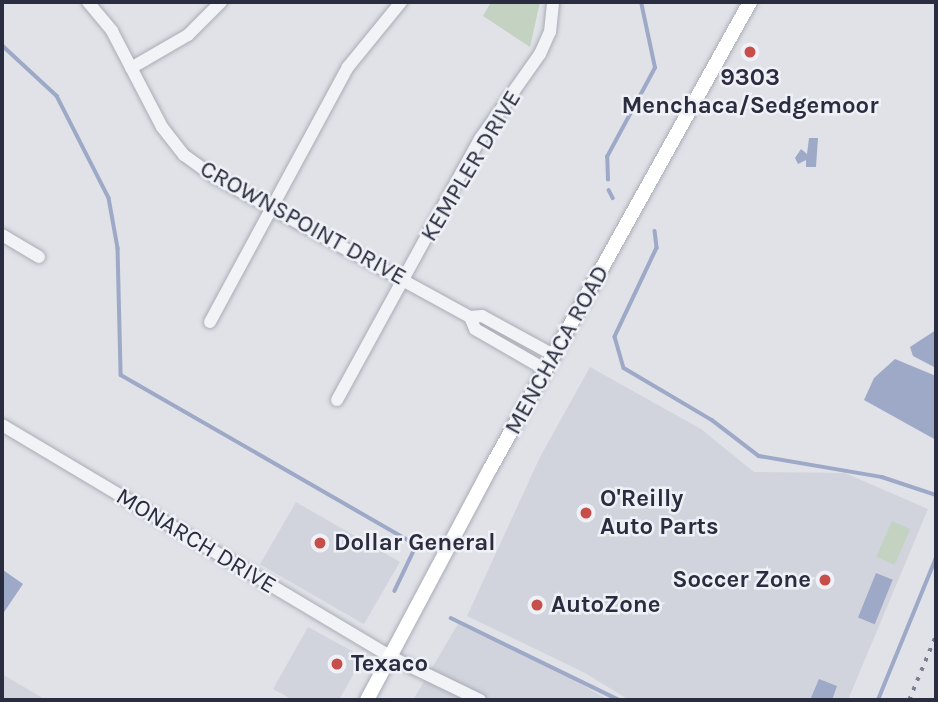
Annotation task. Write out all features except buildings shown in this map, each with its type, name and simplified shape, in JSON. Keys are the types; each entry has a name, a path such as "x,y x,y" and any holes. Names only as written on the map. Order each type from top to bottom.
{"main road":[{"name":"MENCHACA ROAD","path":"367,700 750,2"}],"street":[{"name":"CROWNSPOINT DRIVE","path":"88,2 112,31 162,127 184,155 271,208 470,317 482,316 555,356"},
{"path":"131,68 188,34 221,2"},
{"path":"210,322 357,51 401,2"},
{"name":"KEMPLER DRIVE","path":"337,400 480,139 540,54 550,32 553,2"},
{"path":"2,235 39,257"},
{"name":"CROWNSPOINT DRIVE","path":"470,317 475,330 546,370"},
{"name":"MONARCH DRIVE","path":"2,425 391,657 480,700"}],"shaded area":[{"path":"590,367 701,429 754,472 845,473 928,509 848,700 629,700 585,673 467,616 540,457"},
{"path":"296,502 400,562 364,624 260,564"},
{"path":"458,624 571,678 608,700 413,700"},
{"path":"308,627 363,657 339,700 293,700 273,689"},
{"path":"2,674 46,700 2,700"}],"green space":[{"path":"491,2 540,2 530,47 483,16"},
{"path":"892,521 910,529 894,565 876,557"}],"water":[{"path":"809,138 818,138 816,167 806,167 806,160 798,164 795,158 801,149 807,154"},
{"path":"936,330 936,368 913,356 910,347"},
{"path":"895,359 936,376 936,440 864,400 874,378"},
{"path":"2,571 23,584 2,615"},
{"path":"876,573 893,580 875,624 858,618"},
{"path":"819,679 837,686 832,700 810,700"}],"waterway":[{"path":"608,180 607,157 655,68 641,2"},
{"path":"2,45 57,96 109,198 118,248 121,375 417,545 395,591"},
{"path":"609,190 613,198"},
{"path":"655,231 657,248 615,337 624,368 712,420 759,456 882,477 936,495"},
{"path":"878,700 936,558"},
{"path":"451,618 619,700"}],"railway":[{"path":"909,700 936,635"}],"place":[{"name":"9303 Menchaca/Sedgemoor","path":"750,52"},
{"name":"O'Reilly Auto Parts","path":"586,513"},
{"name":"Dollar General","path":"320,543"},
{"name":"Soccer Zone","path":"825,580"},
{"name":"AutoZone","path":"537,605"},
{"name":"Texaco","path":"337,664"}]}
